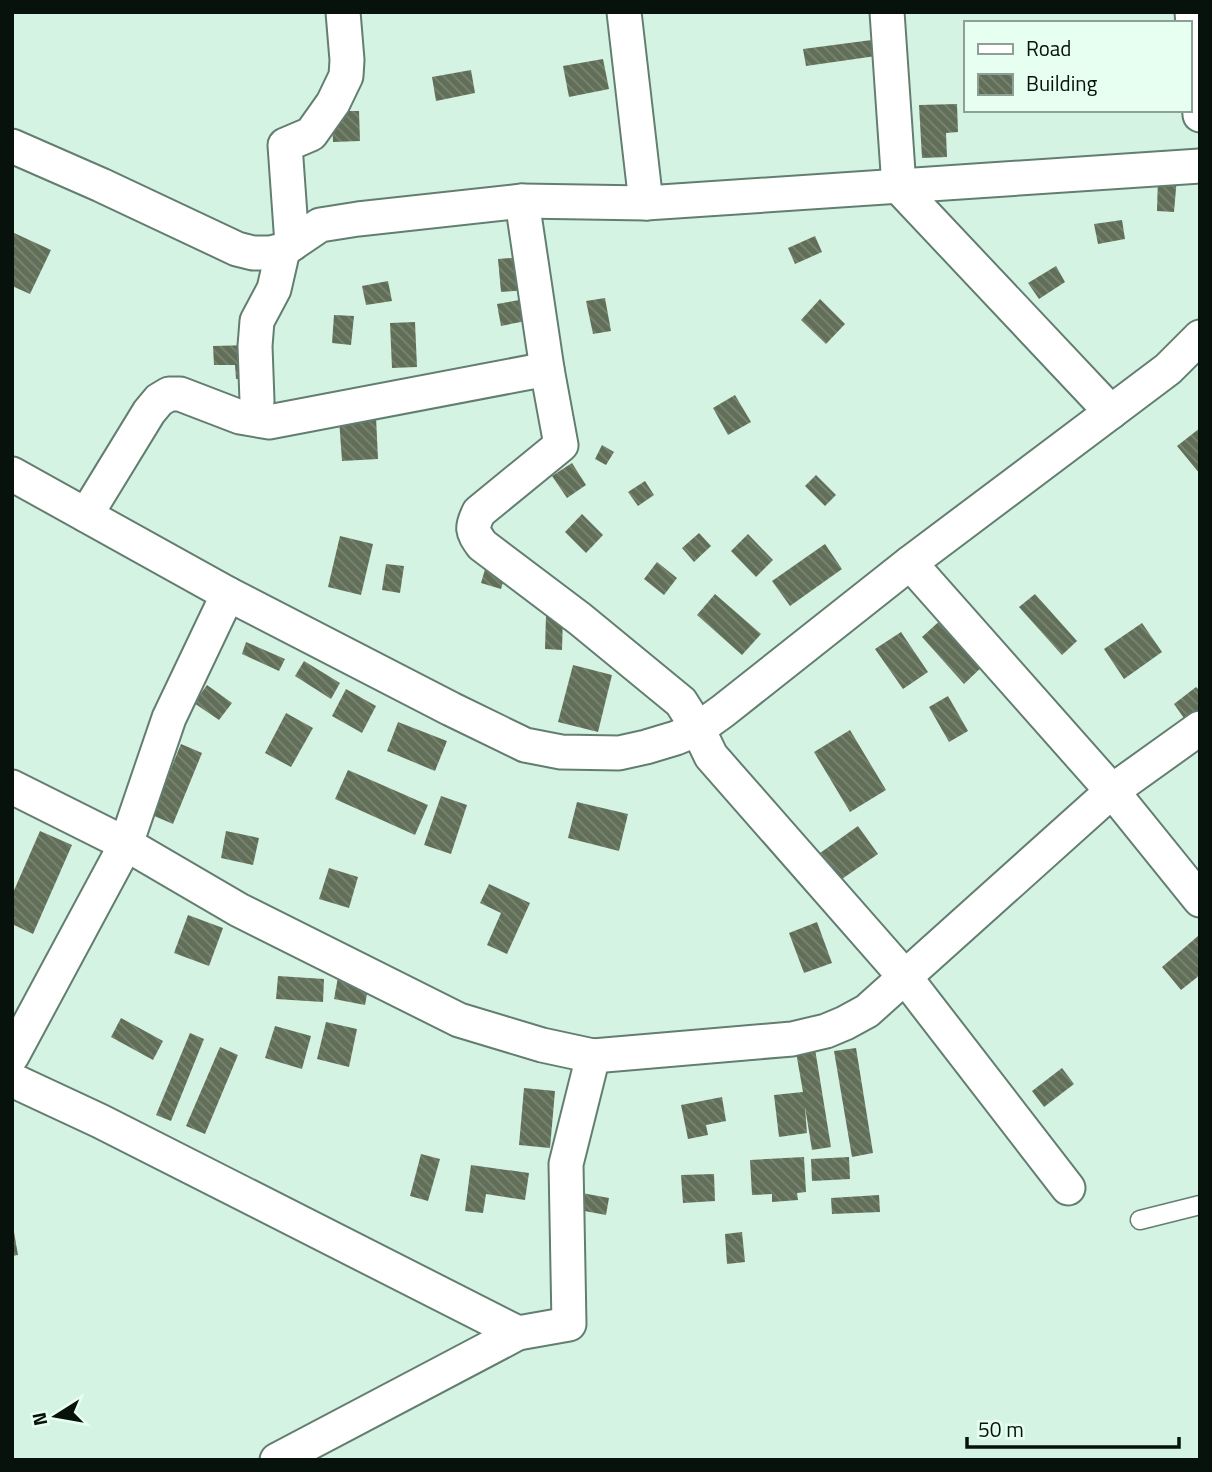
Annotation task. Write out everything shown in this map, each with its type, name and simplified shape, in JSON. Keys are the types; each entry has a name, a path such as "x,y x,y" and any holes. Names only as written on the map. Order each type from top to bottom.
{"street":[{"path":"257,401 257,321 274,289 288,247 285,145 311,134 333,103 346,76 344,12"},
{"path":"624,12 646,204"},
{"path":"887,12 899,187 1111,412"},
{"path":"1192,12 1200,115"},
{"path":"12,146 237,249 253,253 270,253 288,247 320,225 522,201 646,204 1200,166"},
{"path":"522,201 561,445 479,512 473,524 474,533 482,545 580,619 681,702 710,755 905,977 1068,1188"},
{"path":"12,474 228,594 525,744 561,752 619,753 656,744 698,729 1168,369 1200,337"},
{"path":"86,515 149,412 159,400 169,394 180,394 240,416 268,422 547,369"},
{"path":"911,564 1112,791 1200,900"},
{"path":"12,1056 126,844 169,718 228,594"},
{"path":"12,787 126,844 239,910 459,1020 542,1045 593,1056 792,1038 826,1031 845,1023 867,1011 1112,791 1200,727"},
{"path":"276,1460 518,1333 569,1324 566,1164 593,1056"},
{"path":"12,1080 113,1127 518,1333"}],"lane":[{"path":"1140,1220 1200,1205"}],"building":[{"path":"887,38 890,54 806,66 803,49"},
{"path":"603,59 609,89 569,97 563,66"},
{"path":"471,70 475,93 436,101 432,77"},
{"path":"957,104 958,132 946,133 947,157 922,158 919,105"},
{"path":"332,111 359,111 360,141 333,142"},
{"path":"1158,176 1177,177 1174,212 1157,211"},
{"path":"1122,220 1125,239 1098,244 1094,224"},
{"path":"12,232 51,250 30,294 12,286"},
{"path":"815,236 822,252 795,264 788,248"},
{"path":"523,257 526,290 501,292 498,259"},
{"path":"1056,266 1065,282 1039,299 1028,283"},
{"path":"388,281 392,301 366,305 362,286"},
{"path":"531,298 536,319 501,326 497,304"},
{"path":"605,298 611,331 593,334 586,301"},
{"path":"820,299 845,324 826,344 801,320"},
{"path":"334,315 354,316 351,345 332,343"},
{"path":"415,322 417,367 392,368 390,323"},
{"path":"252,345 253,379 236,379 235,365 214,365 213,346"},
{"path":"735,395 751,422 728,435 713,408"},
{"path":"376,417 378,459 342,461 339,419"},
{"path":"1200,428 1200,474 1177,446"},
{"path":"602,445 614,452 606,465 595,459"},
{"path":"572,463 586,485 567,498 552,476"},
{"path":"816,475 836,495 825,506 805,486"},
{"path":"645,481 654,495 638,506 628,492"},
{"path":"582,514 603,535 586,553 565,532"},
{"path":"699,533 711,546 694,562 682,548"},
{"path":"748,534 773,560 756,577 731,551"},
{"path":"340,536 373,544 361,595 328,587"},
{"path":"825,544 842,569 790,606 772,581"},
{"path":"657,562 677,578 664,595 644,579"},
{"path":"386,564 404,566 400,593 382,590"},
{"path":"486,566 506,572 501,589 481,583"},
{"path":"715,594 761,634 742,655 697,615"},
{"path":"1035,594 1077,641 1062,655 1019,607"},
{"path":"546,615 563,616 562,650 545,649"},
{"path":"944,617 985,664 964,684 922,637"},
{"path":"1142,623 1162,652 1124,679 1104,649"},
{"path":"901,632 928,672 903,689 875,649"},
{"path":"246,642 285,659 279,671 242,654"},
{"path":"304,661 340,683 331,699 295,676"},
{"path":"573,665 612,675 598,732 558,722"},
{"path":"207,685 232,703 219,720 194,703"},
{"path":"1196,687 1200,691 1200,726 1193,731 1174,704"},
{"path":"346,689 376,706 362,733 332,716"},
{"path":"948,696 968,731 949,742 929,707"},
{"path":"286,713 313,728 291,767 265,753"},
{"path":"398,722 447,741 435,771 387,751"},
{"path":"850,730 886,790 850,812 814,752"},
{"path":"181,744 202,753 173,824 152,815"},
{"path":"348,770 428,805 415,835 335,799"},
{"path":"441,796 467,805 451,854 424,845"},
{"path":"577,802 628,814 619,851 568,838"},
{"path":"858,826 878,854 839,881 820,853"},
{"path":"40,831 72,845 33,934 12,924 12,895"},
{"path":"226,831 259,838 253,865 221,858"},
{"path":"329,868 358,877 349,908 319,899"},
{"path":"489,884 530,903 507,954 487,945 501,913 480,903"},
{"path":"188,915 223,928 209,966 174,953"},
{"path":"817,922 832,963 804,973 789,933"},
{"path":"1198,936 1200,975 1181,990 1162,967"},
{"path":"278,976 324,979 323,1002 276,999"},
{"path":"338,977 369,983 365,1005 334,999"},
{"path":"121,1018 163,1041 153,1060 111,1037"},
{"path":"326,1022 357,1029 349,1067 317,1059"},
{"path":"275,1026 311,1036 302,1069 265,1058"},
{"path":"190,1033 204,1039 171,1121 156,1115"},
{"path":"220,1047 238,1055 205,1134 186,1126"},
{"path":"856,1048 873,1153 852,1157 834,1051"},
{"path":"815,1049 831,1147 812,1150 805,1107 807,1133 779,1137 774,1095 803,1092 796,1052"},
{"path":"1062,1068 1074,1084 1044,1107 1032,1091"},
{"path":"524,1088 555,1091 550,1148 519,1145"},
{"path":"722,1097 726,1121 706,1125 708,1135 688,1139 681,1105"},
{"path":"421,1154 440,1159 428,1201 410,1196"},
{"path":"804,1157 806,1192 797,1193 798,1200 772,1202 772,1194 752,1195 750,1160"},
{"path":"849,1157 850,1179 812,1181 811,1159"},
{"path":"471,1165 529,1173 525,1200 486,1194 483,1213 465,1211"},
{"path":"714,1174 715,1201 683,1203 681,1175"},
{"path":"582,1193 609,1198 606,1215 579,1210"},
{"path":"879,1195 880,1212 832,1214 831,1198"},
{"path":"12,1232 18,1255 12,1256"},
{"path":"742,1232 745,1262 727,1264 725,1234"}]}
